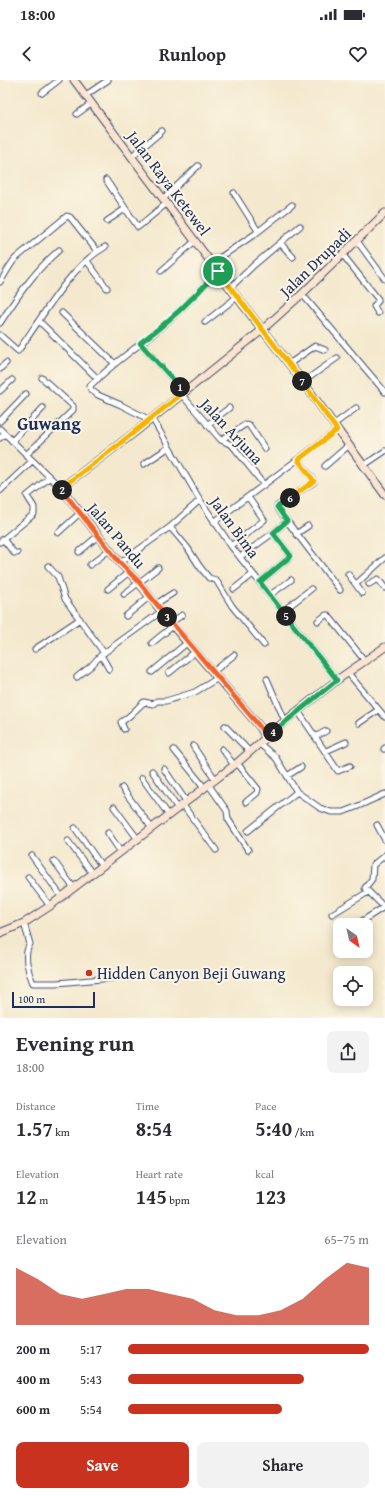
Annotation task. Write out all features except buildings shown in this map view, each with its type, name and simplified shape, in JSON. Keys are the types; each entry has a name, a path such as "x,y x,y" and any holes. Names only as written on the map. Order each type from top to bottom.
{"street":[{"path":"42,93 59,80"},
{"name":"Jalan Raya Ketewel","path":"74,80 166,200 230,288 303,382 385,495"},
{"path":"86,95 108,80"},
{"path":"77,114 92,103"},
{"path":"132,156 162,131"},
{"path":"106,180 125,209 139,226 198,166"},
{"path":"234,193 258,231"},
{"path":"212,263 292,206"},
{"path":"107,221 125,209"},
{"name":"Jalan Drupadi","path":"61,488 151,419 262,330 357,242 385,213"},
{"path":"0,282 11,263 16,258 67,216 70,217 97,251"},
{"path":"230,288 300,226"},
{"path":"161,271 196,240"},
{"path":"357,242 385,279"},
{"path":"280,243 293,257"},
{"path":"0,335 18,351 52,299 97,251 105,247"},
{"path":"0,323 29,280 59,250"},
{"path":"343,255 378,298 378,301 374,306 378,313"},
{"path":"87,261 107,288"},
{"path":"151,419 93,392 90,389 90,386 114,363 154,333 188,303 218,271"},
{"path":"302,294 385,392"},
{"path":"205,322 237,297"},
{"path":"62,313 114,363"},
{"path":"39,321 98,378"},
{"name":"Jalan Arjuna","path":"140,343 183,393 207,424 221,440 232,445 264,485"},
{"path":"289,364 315,346 325,350"},
{"path":"303,382 337,358"},
{"path":"0,369 6,363"},
{"path":"26,455 73,410 73,406 42,378"},
{"path":"0,391 12,380"},
{"path":"0,421 26,394"},
{"path":"12,440 43,408"},
{"path":"207,424 229,408"},
{"path":"214,522 298,460 356,408"},
{"name":"Jalan Bima","path":"151,419 200,500 231,546 337,680"},
{"path":"221,440 246,424 265,448"},
{"path":"0,429 61,488"},
{"path":"0,438 5,434"},
{"path":"325,466 349,446"},
{"path":"144,464 168,448"},
{"path":"363,466 385,451"},
{"path":"298,460 314,481 277,506 277,509 340,590"},
{"path":"0,491 32,461"},
{"path":"17,553 14,553 2,540 34,514 34,507 27,496 49,478"},
{"name":"Jalan Pandu","path":"61,488 109,550 174,623 215,675 260,727 266,738"},
{"path":"231,546 264,520 248,497"},
{"path":"120,563 170,527 200,500"},
{"path":"58,533 80,513"},
{"path":"240,557 287,521"},
{"path":"296,534 308,526"},
{"path":"170,527 187,547 209,578 216,580 232,606 264,645"},
{"path":"260,582 291,556 273,533"},
{"path":"79,552 98,536"},
{"path":"90,565 109,550"},
{"path":"356,584 385,558"},
{"path":"48,566 58,577 65,599 80,618 103,654 109,670"},
{"path":"124,594 158,568"},
{"path":"108,589 129,572"},
{"path":"234,589 253,574"},
{"path":"348,574 362,593"},
{"path":"369,584 378,579 385,588"},
{"path":"270,595 291,580"},
{"path":"283,611 311,589"},
{"path":"156,604 173,593"},
{"path":"126,616 150,596"},
{"path":"77,677 103,654 162,611"},
{"path":"152,643 182,615"},
{"path":"318,621 328,615 365,661"},
{"path":"35,649 80,618"},
{"path":"152,672 188,642"},
{"path":"0,933 24,923 50,906 101,865 236,764 272,732 337,680 384,650"},
{"path":"169,673 196,651"},
{"path":"124,728 122,722 144,702 153,704 158,701 166,701 195,692 215,675 234,655"},
{"path":"348,673 378,710 384,715"},
{"path":"267,679 285,722"},
{"path":"358,723 378,710"},
{"path":"298,711 338,771 350,766"},
{"path":"225,726 250,752"},
{"name":"Jalan Pandu","path":"260,727 272,732"},
{"path":"315,737 326,731"},
{"path":"326,751 346,742"},
{"path":"260,744 276,758 297,792 313,804 331,812 342,812 385,794"},
{"path":"193,746 215,779"},
{"path":"222,749 258,789 257,793 246,802"},
{"path":"174,750 227,811 228,819 248,850"},
{"path":"287,776 301,767"},
{"path":"164,769 181,804"},
{"path":"152,771 181,804 216,850"},
{"path":"142,778 168,814"},
{"path":"122,788 151,827"},
{"path":"248,831 297,792"},
{"path":"114,807 137,838"},
{"path":"377,826 385,840"},
{"path":"75,828 101,865"},
{"path":"108,832 120,851"},
{"path":"68,841 92,873"},
{"path":"32,856 61,896"},
{"path":"368,918 385,908 365,888 372,879 372,867 374,863 385,856"},
{"path":"54,861 74,887"},
{"path":"28,877 50,906"},
{"path":"332,914 368,892"},
{"path":"24,923 30,944 27,949 26,958 33,982 57,983 113,978"}],"place":[{"name":"Hidden Canyon Beji Guwang","path":"89,973"}],"district":[{"name":"Guwang","path":"49,424"}],"route":[{"path":"218,271 303,382 337,430 298,460 314,482 277,506 277,509 287,521 273,533 291,556 260,582 337,680 266,738 260,727 173,626 139,582 120,563 68,499 61,488 184,392 140,343 154,333 188,303 218,271"}]}
